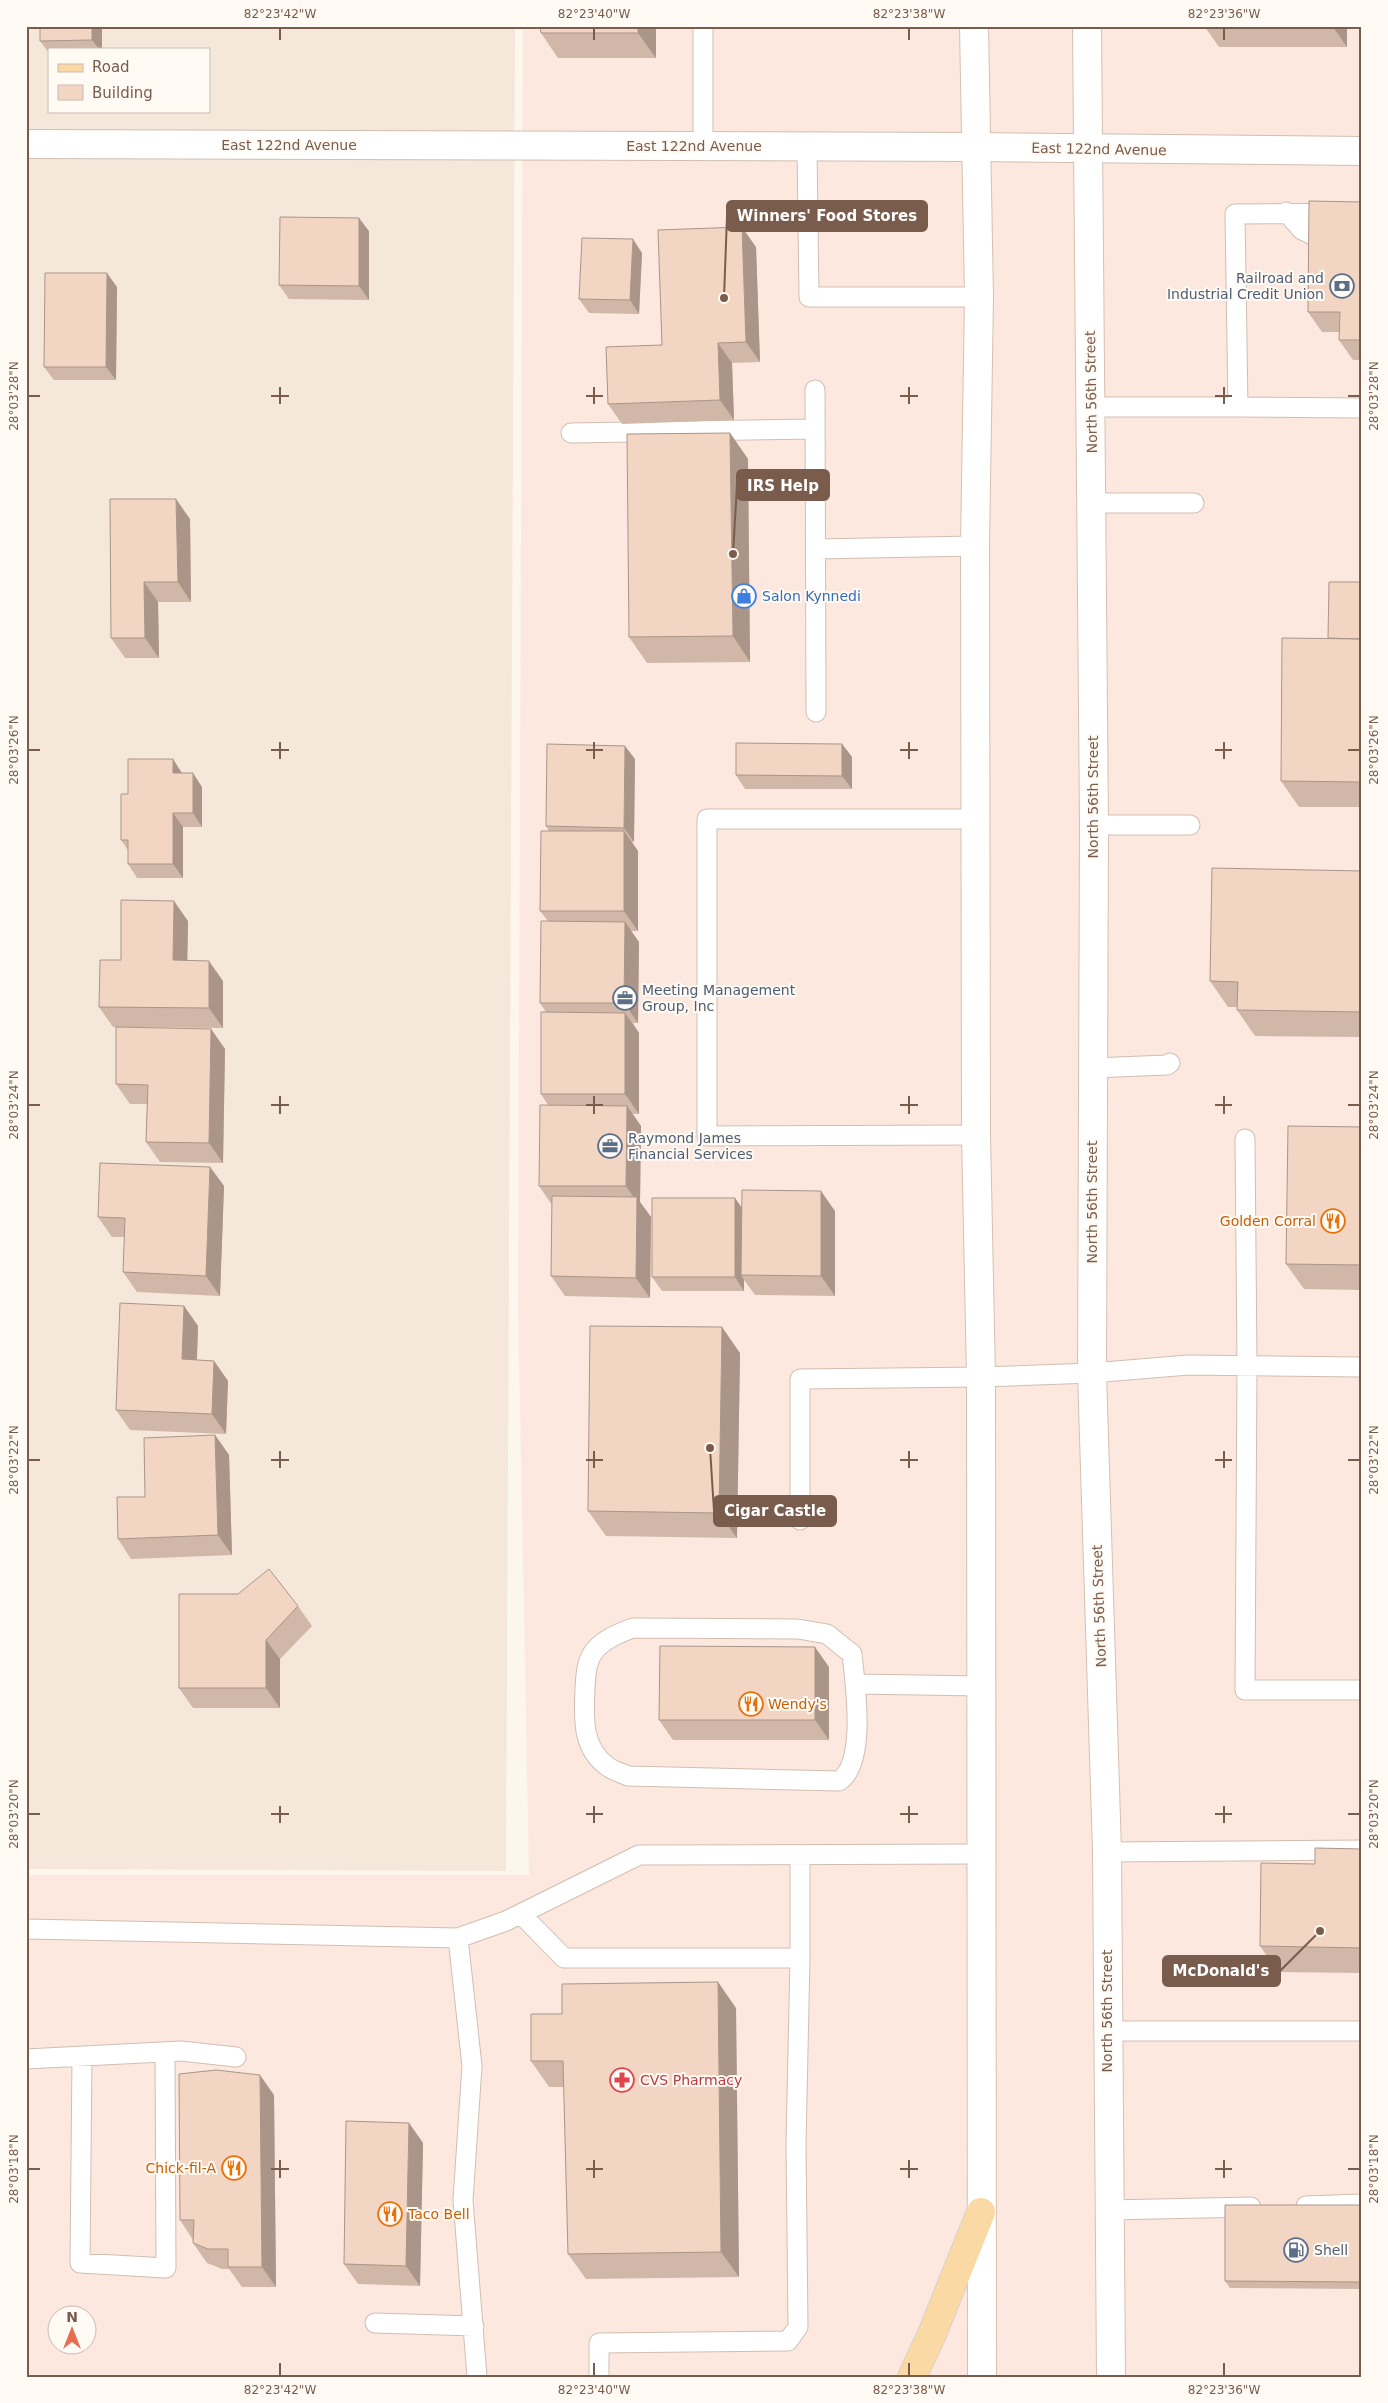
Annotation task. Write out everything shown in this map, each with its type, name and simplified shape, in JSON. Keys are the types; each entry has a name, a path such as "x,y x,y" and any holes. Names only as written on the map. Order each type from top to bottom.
{"main road":[{"path":"974,26 979,297 975,546 976,1135 981,1377 982,2377"},
{"name":"North 56th Street","path":"1087,26 1094,824 1092,1373 1107,1852 1110,2377"},
{"name":"East 122nd Avenue","path":"26,144 806,146 1362,151"},
{"path":"912,2377 932,2334 982,2212"}],"lane":[{"path":"703,26 703,146"},
{"path":"806,146 809,297 979,297"},
{"path":"1238,407 1235,214 1286,212 1362,213"},
{"path":"1286,212 1302,230 1323,240"},
{"path":"815,390 816,712"},
{"path":"1091,407 1362,408"},
{"path":"571,433 815,429"},
{"path":"1092,503 1194,503"},
{"path":"816,549 975,546"},
{"path":"976,819 707,819 707,1136 976,1135"},
{"path":"1094,824 1190,825"},
{"path":"1092,1068 1170,1063"},
{"path":"1245,1139 1247,1366 1245,1690 1362,1690"},
{"path":"800,1520 800,1379 981,1377 1092,1373 1188,1365 1362,1367"},
{"path":"633,1628 798,1630 827,1634 852,1654 855,1684 855,1757 850,1771 839,1781 628,1776 607,1767 595,1753 587,1739 583,1723 586,1666 596,1649 612,1636 633,1628"},
{"path":"855,1684 981,1686"},
{"path":"1107,1852 1362,1850"},
{"path":"26,1929 458,1938 521,1914 639,1855 982,1854"},
{"path":"599,2377 599,2343 788,2341 798,2327 796,2144 800,1855"},
{"path":"521,1914 564,1958 800,1958"},
{"path":"458,1938 472,2066 463,2200 477,2377"},
{"path":"1107,2031 1362,2031"},
{"path":"82,2056 80,2263 166,2268 166,2052"},
{"path":"26,2059 166,2052 236,2056"},
{"path":"1287,2206 1362,2204"},
{"path":"1108,2210 1268,2207"},
{"path":"375,2323 474,2326"}],"shaded area":[{"path":"26,26 515,26 506,1871 26,1869"},
{"path":"523,26 1362,26 1362,2377 26,2377 26,1875 529,1875 518,1302"}],"building":[{"path":"40,26 92,26 92,40 40,41"},
{"path":"540,26 638,26 638,33 541,33"},
{"path":"1333,26 1333,27 1205,27"},
{"name":"Railroad and Industrial Credit Union","path":"1309,201 1362,202 1362,340 1339,340 1340,312 1308,312"},
{"path":"280,217 359,218 359,286 279,285"},
{"path":"742,227 746,342 718,343 720,400 608,404 606,347 662,345 658,230"},
{"path":"582,238 633,239 630,300 579,299"},
{"path":"45,273 107,273 106,367 44,367"},
{"path":"730,433 733,636 629,637 627,434"},
{"path":"110,499 176,499 178,582 144,582 145,638 111,638"},
{"path":"1329,582 1362,582 1362,639 1328,638"},
{"path":"1282,638 1362,639 1362,782 1281,781"},
{"path":"736,743 842,744 842,776 736,775"},
{"path":"547,744 625,746 624,828 546,826"},
{"path":"128,759 173,759 173,773 193,773 193,813 173,813 173,864 128,864 128,840 121,840 121,794 128,794"},
{"path":"541,831 624,831 624,911 540,911"},
{"path":"1212,868 1362,871 1362,1012 1237,1010 1238,982 1210,981"},
{"path":"121,900 174,901 173,960 209,961 209,1008 99,1007 100,960 121,960"},
{"path":"541,921 625,922 624,1003 540,1003"},
{"path":"541,1012 625,1013 625,1094 541,1094"},
{"path":"116,1027 211,1029 209,1143 146,1142 148,1085 116,1084"},
{"path":"540,1105 627,1106 626,1186 539,1186"},
{"name":"Golden Corral","path":"1288,1126 1362,1127 1362,1265 1286,1264"},
{"path":"100,1163 210,1167 206,1276 123,1272 125,1218 98,1217"},
{"path":"742,1190 821,1191 821,1276 741,1275"},
{"path":"552,1196 637,1197 636,1278 551,1276"},
{"path":"652,1198 735,1198 735,1277 652,1277"},
{"path":"120,1303 184,1306 182,1359 214,1361 212,1414 116,1410"},
{"path":"590,1326 722,1327 719,1513 588,1511"},
{"path":"215,1435 218,1535 118,1539 117,1497 145,1497 144,1438"},
{"path":"269,1569 298,1606 266,1640 266,1688 179,1688 179,1594 238,1594"},
{"name":"Wendy's","path":"660,1646 815,1647 815,1720 659,1720"},
{"path":"1315,1848 1362,1849 1362,1948 1260,1946 1261,1863 1315,1864"},
{"name":"CVS Pharmacy","path":"718,1982 721,2252 568,2254 563,2061 531,2061 531,2014 562,2014 562,1984"},
{"name":"Chick-fil-A","path":"216,2070 260,2075 262,2267 228,2267 228,2249 208,2249 193,2243 194,2220 180,2220 179,2074"},
{"name":"Taco Bell","path":"346,2121 409,2123 406,2266 344,2264"},
{"name":"Shell","path":"1225,2205 1362,2205 1362,2282 1225,2281"}],"place":[{"name":"Railroad and Industrial Credit Union","path":"1342,286"},
{"name":"Winners' Food Stores","path":"724,298"},
{"name":"IRS Help","path":"733,554"},
{"name":"Salon Kynnedi","path":"744,596"},
{"name":"Meeting Management Group, Inc","path":"625,998"},
{"name":"Raymond James Financial Services","path":"610,1146"},
{"name":"Golden Corral","path":"1333,1221"},
{"name":"Cigar Castle","path":"710,1448"},
{"name":"Wendy's","path":"751,1704"},
{"name":"McDonald's","path":"1320,1931"},
{"name":"CVS Pharmacy","path":"622,2080"},
{"name":"Chick-fil-A","path":"234,2168"},
{"name":"Taco Bell","path":"390,2214"},
{"name":"Shell","path":"1296,2250"}]}
